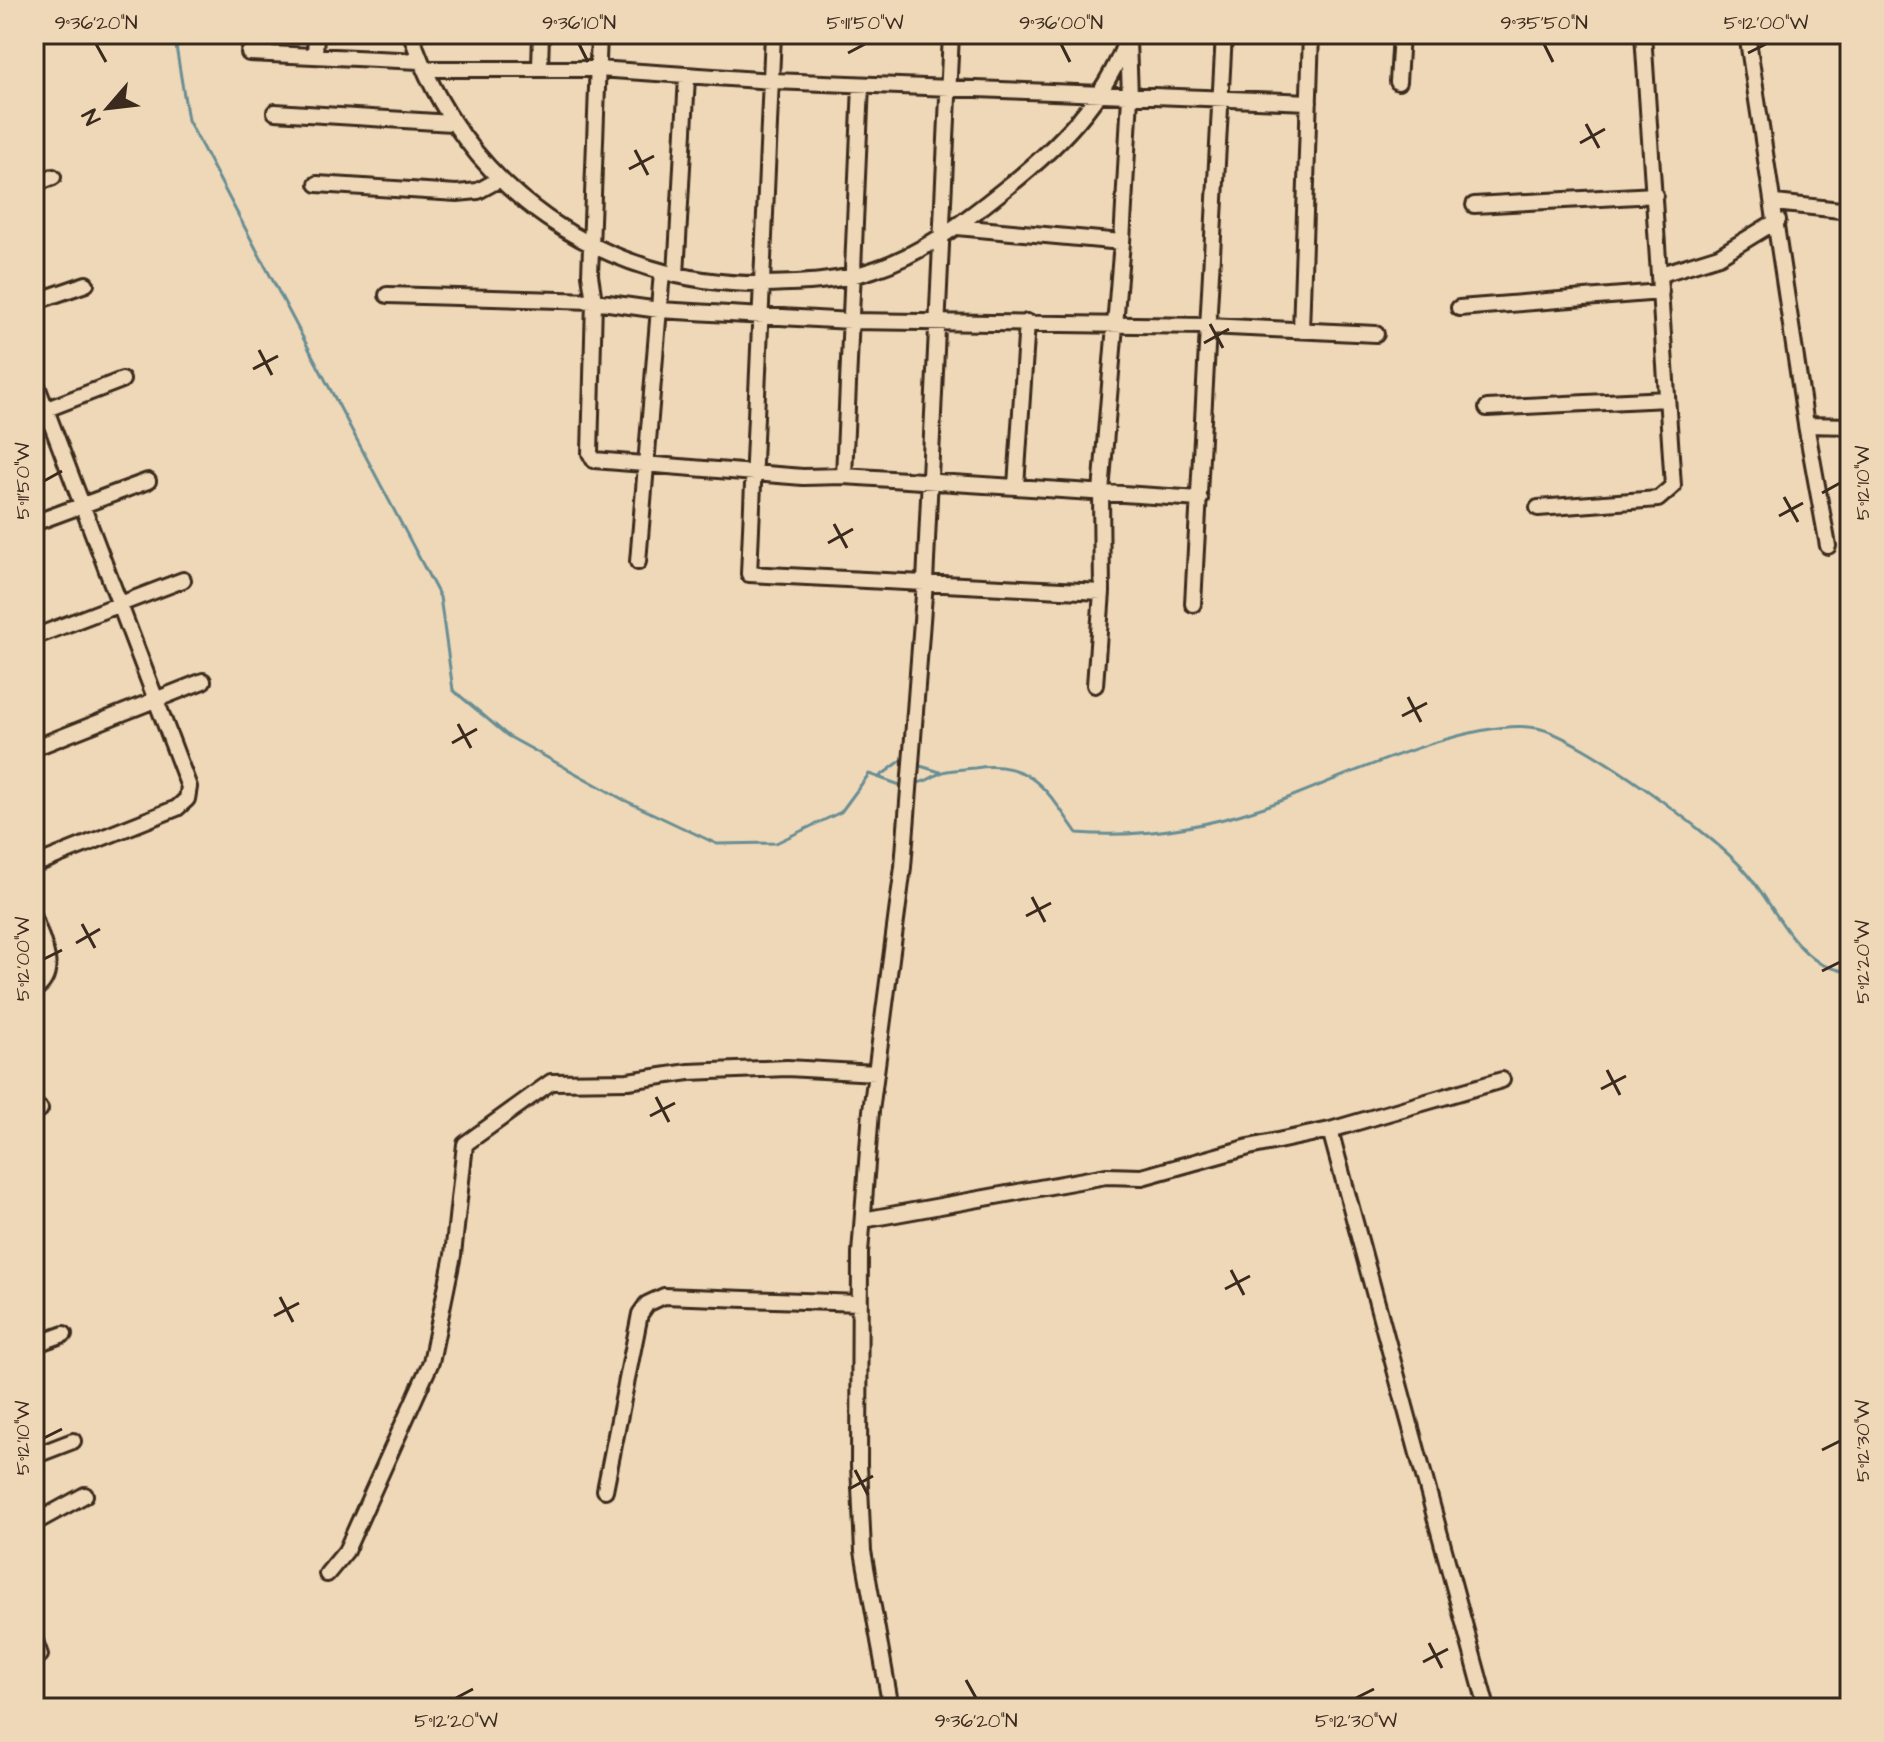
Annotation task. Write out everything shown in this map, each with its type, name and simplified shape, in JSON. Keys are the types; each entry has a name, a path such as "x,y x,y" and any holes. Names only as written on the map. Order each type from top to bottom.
{"street":[{"path":"315,55 316,34"},
{"path":"411,34 422,65 452,123 500,179 591,248 669,274 737,285 802,283 854,276 892,263 943,237 1042,158 1097,96 1128,35"},
{"path":"540,67 541,34"},
{"path":"599,34 591,248 594,301 591,458 754,474 844,476 1200,499"},
{"path":"773,34 749,574 1102,592"},
{"path":"891,1708 863,1551 859,1465 860,1303 863,1220 876,1073 903,867 925,582 951,34"},
{"path":"1193,604 1224,34"},
{"path":"1301,331 1311,34"},
{"path":"1398,82 1401,34"},
{"path":"1538,508 1665,496 1675,477 1643,34"},
{"path":"1747,34 1778,220 1806,425 1828,546"},
{"path":"1095,685 1102,592 1101,492 1116,325 1130,96 1128,35"},
{"path":"249,53 315,55 422,65 598,69 773,81 1309,102"},
{"path":"638,562 659,310 669,274 687,77"},
{"path":"844,476 861,85"},
{"path":"275,112 452,123"},
{"path":"34,184 53,177"},
{"path":"317,184 457,193 478,191 500,179"},
{"path":"1474,205 1655,195"},
{"path":"1775,203 1850,211"},
{"path":"1661,274 1719,256 1778,220"},
{"path":"957,227 1122,242"},
{"path":"34,302 86,284"},
{"path":"1459,308 1661,292"},
{"path":"387,295 594,301 659,310 851,321 1208,326 1376,334"},
{"path":"1016,486 1027,322"},
{"path":"34,378 40,412 83,504 189,787 187,799 177,808 34,865"},
{"path":"40,412 122,380"},
{"path":"1487,408 1667,399"},
{"path":"1806,425 1850,426"},
{"path":"34,523 148,481"},
{"path":"34,637 183,580"},
{"path":"34,748 203,681"},
{"path":"34,918 49,965 46,979 34,990"},
{"path":"327,1574 346,1551 431,1362 453,1255 465,1144 551,1082 628,1081 689,1072 787,1068 876,1073"},
{"path":"863,1220 1106,1176 1142,1177 1249,1147 1330,1130 1502,1080"},
{"path":"1330,1130 1487,1708"},
{"path":"605,1490 640,1314 647,1304 664,1296 860,1303"},
{"path":"34,1345 64,1334"},
{"path":"34,1456 73,1441"},
{"path":"34,1523 85,1495"},
{"path":"34,1638 40,1655"}],"waterway":[{"path":"174,34 188,120 440,597 453,690 508,736 624,800 717,844 776,843 841,812 869,774 900,785"},
{"path":"916,783 951,770 1010,769 1024,774 1047,792 1077,833 1147,833 1216,821 1261,808 1399,754 1475,732 1509,727 1537,728 1583,749 1677,812 1745,871 1798,945 1821,964 1850,973"},
{"path":"879,777 902,760"},
{"path":"917,765 940,772"}]}
